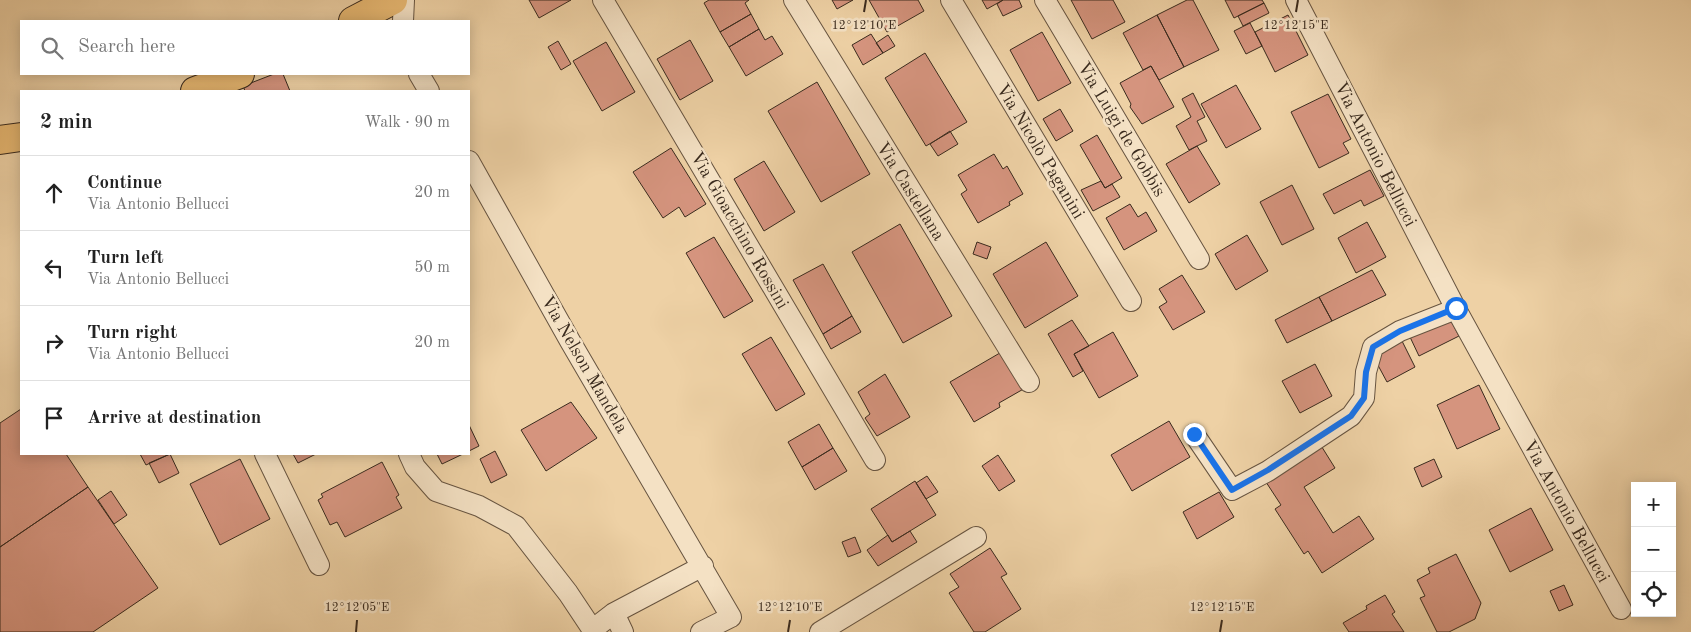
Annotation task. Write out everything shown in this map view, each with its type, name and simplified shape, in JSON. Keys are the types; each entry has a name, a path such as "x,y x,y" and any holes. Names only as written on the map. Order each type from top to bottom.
{"main road":[{"path":"363,20 393,0"},
{"path":"199,90 235,81"},
{"path":"0,140 20,137"}],"street":[{"path":"403,20 404,0"},
{"name":"Via Gioacchino Rossini","path":"604,0 875,460"},
{"name":"Via Castellana","path":"794,0 1029,382"},
{"name":"Via Nicolò Paganini","path":"951,0 1130,302"},
{"name":"Via Luigi de Gobbis","path":"1044,0 1199,259"},
{"name":"Via Antonio Bellucci","path":"1296,0 1456,308 1621,609"},
{"path":"420,75 428,90"},
{"name":"Via Nelson Mandela","path":"470,163 570,341 703,566 731,617 701,632"},
{"path":"1194,434 1232,490 1268,470 1351,416 1364,398 1366,372 1373,347 1400,331 1456,308"},
{"path":"266,455 319,565"},
{"path":"409,455 415,468 436,491 479,506 516,526 568,593 593,631 614,614 703,566"},
{"path":"820,632 976,537"},
{"path":"614,614 623,632"}],"building":[{"path":"529,0 571,0 539,18"},
{"path":"709,0 749,0 745,3 751,14 720,32 704,3"},
{"path":"832,0 853,0 837,9"},
{"path":"869,0 918,0 924,11 887,32"},
{"path":"982,0 1003,0 987,9"},
{"path":"1003,0 1019,0 1022,7 1003,16 997,4"},
{"path":"1071,0 1113,0 1125,22 1092,39"},
{"path":"1187,0 1193,0 1219,50 1184,67 1157,15"},
{"path":"1225,0 1262,0 1264,3 1234,18"},
{"path":"1264,3 1269,13 1243,26 1238,16"},
{"path":"751,14 759,29 729,47 720,32"},
{"path":"1157,15 1184,67 1159,80 1151,66 1143,70 1123,33"},
{"path":"1288,15 1308,55 1275,72 1255,32"},
{"path":"1250,23 1262,46 1246,54 1234,31"},
{"path":"759,29 765,40 772,36 783,54 746,76 729,47"},
{"path":"1042,32 1071,83 1038,101 1010,50"},
{"path":"871,34 883,53 863,65 852,45"},
{"path":"888,35 895,46 883,53 876,43"},
{"path":"690,40 713,81 680,100 657,59"},
{"path":"558,41 571,64 561,70 548,47"},
{"path":"606,42 635,92 602,111 573,61"},
{"path":"925,53 967,122 926,146 885,78"},
{"path":"1151,66 1174,107 1142,124 1130,107 1131,104 1120,83"},
{"path":"271,75 283,75 290,90 245,90 243,86"},
{"path":"817,82 870,174 821,202 768,111"},
{"path":"1236,85 1261,129 1226,148 1201,104"},
{"path":"1193,93 1205,117 1197,121 1207,141 1189,150 1176,126 1191,117 1182,99"},
{"path":"1328,94 1351,139 1343,143 1349,153 1319,168 1291,112"},
{"path":"1060,109 1073,131 1056,141 1043,119"},
{"path":"950,131 958,144 938,156 930,144"},
{"path":"1097,135 1122,178 1105,188 1080,145"},
{"path":"1197,146 1220,184 1189,203 1166,164"},
{"path":"671,148 706,204 685,217 679,207 663,218 633,172"},
{"path":"994,154 1003,169 1007,166 1023,194 1009,202 1010,205 978,223 961,194 967,190 958,175"},
{"path":"764,161 795,212 764,231 734,179"},
{"path":"1370,170 1384,196 1364,206 1361,200 1334,214 1323,194"},
{"path":"1101,181 1105,188 1112,184 1120,197 1093,211 1081,190"},
{"path":"1292,185 1314,229 1282,245 1260,202"},
{"path":"1130,204 1138,217 1146,212 1157,231 1124,250 1106,218"},
{"path":"1367,222 1386,257 1356,273 1338,238"},
{"path":"900,224 952,316 903,343 852,252"},
{"path":"1247,235 1268,271 1236,290 1215,254"},
{"path":"714,237 753,301 724,318 686,253"},
{"path":"977,242 991,247 987,259 973,254"},
{"path":"1046,242 1078,296 1025,328 993,274"},
{"path":"823,264 852,316 823,334 793,280"},
{"path":"1372,270 1386,295 1332,321 1319,297"},
{"path":"1182,275 1205,312 1173,330 1159,307 1167,302 1159,289"},
{"path":"1319,297 1332,321 1287,343 1275,320"},
{"path":"852,316 861,332 831,349 823,334"},
{"path":"1449,317 1459,336 1419,356 1410,337"},
{"path":"1072,320 1089,346 1074,354 1083,371 1073,377 1048,334"},
{"path":"1113,332 1138,376 1099,398 1074,354"},
{"path":"771,337 805,394 776,411 742,354"},
{"path":"1402,341 1415,367 1387,382 1373,356"},
{"path":"1005,350 1027,387 999,403 1000,407 974,422 950,382"},
{"path":"1315,364 1332,396 1300,413 1282,381"},
{"path":"885,374 910,417 877,436 865,418 870,414 858,392"},
{"path":"1479,385 1500,429 1457,449 1437,405"},
{"path":"571,402 597,438 546,471 521,430"},
{"path":"20,410 20,455 67,455 88,487 0,547 0,423"},
{"path":"1169,421 1190,457 1132,491 1111,455"},
{"path":"819,424 833,448 802,467 788,442"},
{"path":"470,427 479,446 470,450"},
{"path":"1320,444 1335,468 1304,487 1333,533 1359,516 1374,539 1322,573 1308,551 1304,554 1275,509 1281,505 1264,479"},
{"path":"833,448 847,471 815,490 802,467"},
{"path":"495,451 507,475 491,483 480,459"},
{"path":"141,455 168,455 146,465"},
{"path":"170,455 179,473 159,483 149,463"},
{"path":"294,455 314,455 298,463"},
{"path":"438,455 461,455 442,464"},
{"path":"998,455 1015,481 999,491 982,466"},
{"path":"240,459 270,519 220,545 190,484"},
{"path":"1434,459 1442,477 1422,487 1414,468"},
{"path":"382,462 399,495 396,497 402,508 345,537 337,522 330,525 318,500 323,497 321,494"},
{"path":"927,476 938,492 926,499 916,483"},
{"path":"915,481 936,515 892,542 871,509"},
{"path":"88,487 158,588 93,632 0,632 0,547"},
{"path":"111,491 127,515 114,524 98,500"},
{"path":"1219,492 1234,517 1197,539 1183,512"},
{"path":"1531,508 1553,550 1510,572 1489,530"},
{"path":"910,531 917,542 878,566 867,550 888,535 892,542"},
{"path":"855,537 861,552 848,557 842,542"},
{"path":"990,548 1007,574 1001,577 1021,609 985,632 974,632 949,593 959,587 950,574"},
{"path":"1456,554 1481,603 1475,619 1449,632 1437,632 1420,598 1425,596 1417,580 1430,573 1428,568"},
{"path":"1564,585 1573,605 1559,611 1550,591"},
{"path":"1385,595 1395,612 1392,614 1404,632 1349,632 1343,623 1367,609 1366,606"}],"route":[{"path":"1194,434 1232,490 1268,470 1351,416 1364,398 1366,372 1373,347 1400,331 1456,308"}]}
